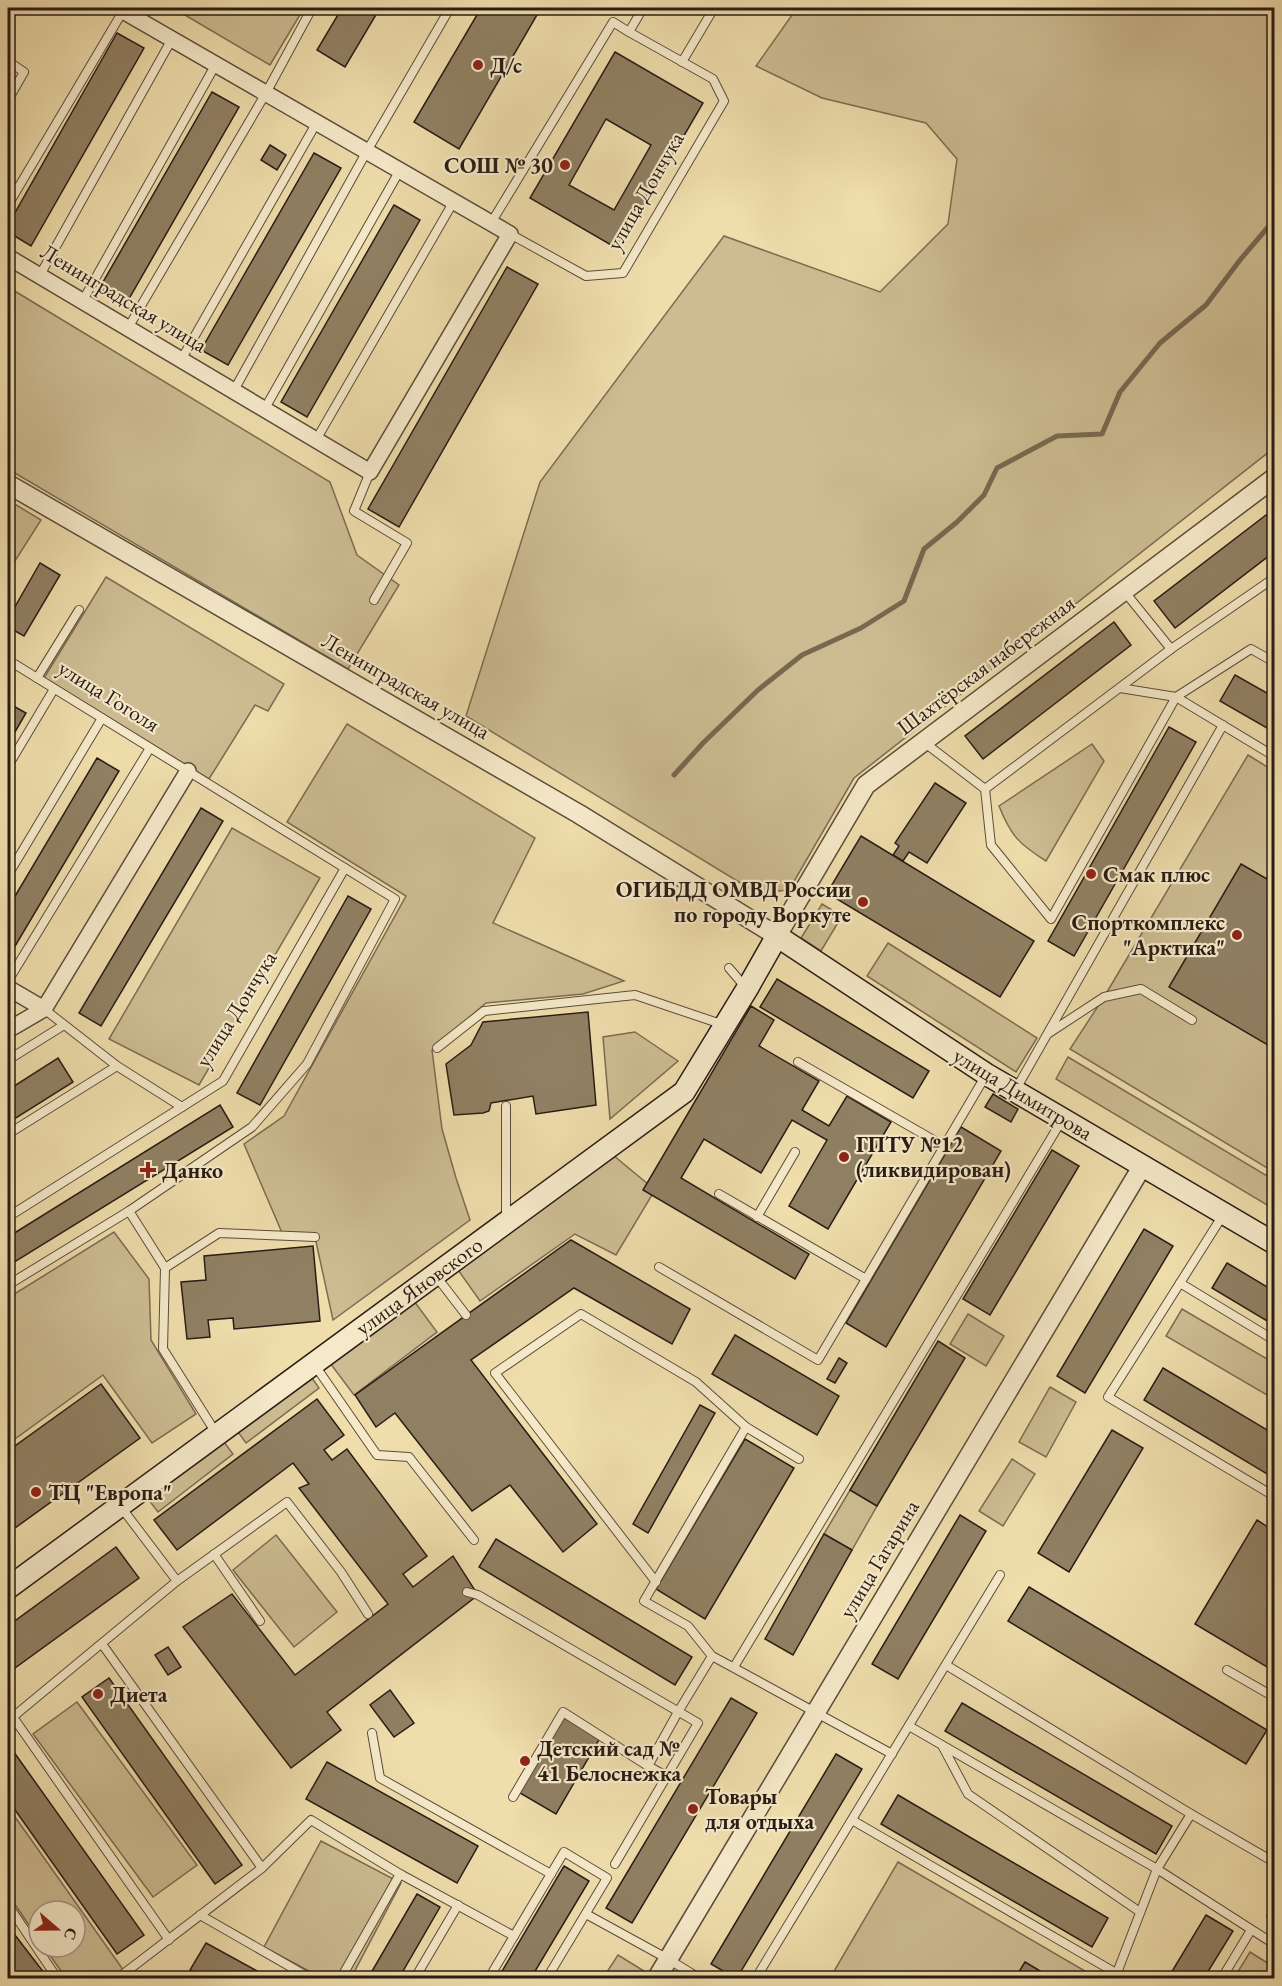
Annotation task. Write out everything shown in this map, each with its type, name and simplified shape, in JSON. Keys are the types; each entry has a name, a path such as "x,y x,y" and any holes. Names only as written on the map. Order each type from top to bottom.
{"main road":[{"name":"улица Яновского","path":"8,1588 684,1092 777,936"},
{"name":"улица Димитрова","path":"777,936 986,1074 1275,1243"}],"street":[{"path":"123,11 510,234 370,472"},
{"name":"Ленинградская улица","path":"8,257 370,472"},
{"name":"Шахтёрская набережная","path":"777,936 866,785 1275,478"},
{"name":"Ленинградская улица","path":"8,484 579,814 777,936"},
{"path":"8,1030 44,1009 188,771"},
{"path":"8,988 44,1009"},
{"name":"улица Гагарина","path":"657,1978 1143,1165"}],"lane":[{"path":"128,328 266,93 312,8"},
{"path":"233,392 367,151 450,8"},
{"path":"491,223 613,22 629,32 643,8"},
{"path":"682,62 714,8"},
{"path":"8,205 123,11"},
{"name":"улица Дончука","path":"510,234 586,276 623,273 724,101 713,79 629,32"},
{"path":"40,275 172,39"},
{"path":"8,61 24,72 8,100"},
{"path":"82,302 216,64"},
{"path":"181,360 317,123"},
{"path":"264,410 400,170"},
{"path":"316,440 454,201"},
{"path":"370,472 354,511 407,543 374,600"},
{"path":"985,789 1171,649 1275,578"},
{"path":"1124,591 1171,649"},
{"path":"37,678 79,610"},
{"path":"924,742 985,789 991,846 1051,919 1176,696 1251,649 1275,662"},
{"name":"улица Гоголя","path":"8,660 395,899 307,1064 252,1127 129,1211"},
{"path":"1120,688 1176,696 1275,756"},
{"path":"8,766 54,689"},
{"path":"8,875 102,718"},
{"path":"1015,1091 1222,725"},
{"path":"8,981 150,748"},
{"name":"улица Дончука","path":"8,1216 223,1081 345,868"},
{"path":"729,968 747,989"},
{"path":"1048,1034 1104,997 1141,989 1192,1020"},
{"path":"437,1048 484,1011 635,995 725,1026"},
{"path":"44,1009 117,1066 182,1107"},
{"path":"8,1060 64,1025"},
{"path":"798,1062 944,1146"},
{"path":"8,1134 117,1066"},
{"path":"659,1268 818,1360 986,1074"},
{"path":"506,1106 506,1222"},
{"path":"734,1667 1063,1119"},
{"path":"757,1217 795,1152"},
{"path":"719,1194 866,1279"},
{"path":"8,1285 129,1211 165,1268 163,1349 217,1434"},
{"path":"1224,1213 1108,1397 1275,1496"},
{"path":"165,1268 219,1233 315,1237"},
{"path":"435,1274 466,1315"},
{"path":"1180,1283 1275,1341"},
{"path":"656,1582 495,1374 581,1314 696,1382 746,1427 799,1459"},
{"path":"314,1363 377,1455 409,1457 474,1540"},
{"path":"746,1427 644,1601 688,1626 712,1656 892,1754"},
{"path":"169,1940 10,1719 177,1581 287,1502 341,1572 368,1614"},
{"path":"120,1506 177,1581"},
{"path":"214,1554 260,1621"},
{"path":"756,1978 1000,1575"},
{"path":"467,1592 478,1595 698,1723 615,1864"},
{"path":"102,1644 262,1868"},
{"path":"648,1766 712,1656"},
{"path":"946,1665 1191,1814 1275,1862"},
{"path":"1227,1670 1275,1697"},
{"path":"513,1797 563,1712 668,1777"},
{"path":"909,1726 1157,1869 1275,1944"},
{"path":"372,1734 380,1778 551,1874"},
{"path":"942,1745 968,1794 1140,1912"},
{"path":"852,1820 1115,1976 1157,1869 1191,1814"},
{"path":"118,1978 262,1868 310,1821 400,1874 514,1936"},
{"path":"489,1978 564,1852 607,1878 547,1978"},
{"path":"340,1978 400,1874"},
{"path":"8,1905 57,1978"},
{"path":"415,1978 458,1905"},
{"path":"586,1914 699,1978"},
{"path":"200,1916 310,1978"},
{"path":"1222,1978 1251,1930"}],"shaded area":[{"path":"173,8 304,8 270,65"},
{"path":"797,8 1274,8 1274,448 854,778 789,890 757,893 466,716 540,482 724,236 880,292 948,224 957,159 926,123 822,98 756,66"},
{"path":"8,287 330,482 357,555 399,585 348,669 8,469"},
{"path":"8,500 41,520 8,572"},
{"path":"106,577 284,684 268,711 255,705 209,779 44,678"},
{"path":"347,724 535,838 493,923 624,981 583,994 486,1003 432,1050 442,1129 470,1220 333,1320 315,1237 283,1235 244,1144 284,1116 406,896 287,822"},
{"path":"1092,744 1104,761 1046,861 1017,838 999,806"},
{"path":"1248,755 1274,771 1274,1172 1070,1049 1104,997"},
{"path":"232,828 320,878 199,1085 109,1039"},
{"path":"822,904 842,916 821,951 801,938"},
{"path":"888,943 1037,1038 1016,1072 867,976"},
{"path":"635,1032 678,1061 610,1119 603,1037"},
{"path":"1068,1057 1274,1180 1274,1209 1056,1079"},
{"path":"613,1155 655,1190 616,1255 575,1234 480,1301 456,1267"},
{"path":"114,1232 149,1279 151,1340 196,1414 152,1443 103,1375 8,1444 8,1298"},
{"path":"414,1301 437,1332 354,1395 330,1363"},
{"path":"1182,1309 1274,1363 1274,1399 1166,1336"},
{"path":"968,1314 1004,1336 986,1366 950,1344"},
{"path":"312,1378 319,1388 246,1443 238,1432"},
{"path":"1050,1387 1076,1402 1046,1457 1019,1442"},
{"path":"224,1442 233,1454 158,1512 148,1499"},
{"path":"1012,1459 1035,1474 1003,1526 979,1511"},
{"path":"850,1490 877,1506 852,1550 824,1534"},
{"path":"276,1535 337,1612 294,1647 233,1570"},
{"path":"77,1702 197,1865 153,1897 33,1734"},
{"path":"8,1807 73,1899 27,1899 27,1922 8,1894"},
{"path":"321,1841 401,1883 351,1978 322,1978 264,1947"},
{"path":"898,1862 1097,1978 830,1978"},
{"path":"87,1919 129,1978 66,1978 53,1959 87,1959"},
{"path":"1250,1952 1274,1967 1274,1978 1234,1978"},
{"path":"618,1955 644,1971 639,1978 603,1978"}],"building":[{"path":"342,8 380,8 345,67 317,50"},
{"name":"Д/с","path":"481,8 541,8 459,149 414,122"},
{"path":"117,33 144,48 31,246 8,232 8,225"},
{"name":"СОШ № 30","path":"615,52 703,103 618,249 530,198","holes":["606,119 651,145 614,210 569,185"]},
{"path":"212,92 239,107 126,304 99,289"},
{"path":"270,145 286,155 277,170 261,160"},
{"path":"314,153 341,168 228,365 201,350"},
{"path":"394,205 420,220 307,417 281,402"},
{"path":"507,267 538,284 399,527 368,509"},
{"path":"1266,515 1274,525 1274,552 1175,628 1154,601"},
{"path":"40,563 60,575 24,636 8,627 8,619"},
{"path":"1114,622 1131,645 983,759 965,736"},
{"path":"1235,675 1274,697 1274,732 1220,701"},
{"path":"8,703 26,713 8,744"},
{"path":"1169,727 1196,742 1074,956 1048,941"},
{"path":"97,758 119,771 8,958 8,908"},
{"path":"935,783 966,803 927,863 909,852 903,861 893,855 899,846 895,843"},
{"path":"201,808 223,821 101,1026 79,1013"},
{"path":"861,836 1034,941 1000,997 827,893"},
{"name":"Спорткомплекс \"Арктика\"","path":"1241,864 1274,883 1273,1048 1169,987"},
{"path":"348,896 371,909 260,1105 237,1093"},
{"path":"777,979 929,1071 913,1098 760,1007"},
{"name":"ГПТУ №12 (ликвидирован)","path":"751,1006 774,1020 759,1046 819,1081 802,1110 829,1126 847,1096 891,1122 828,1229 789,1206 827,1140 792,1120 761,1173 704,1139 681,1178 809,1254 795,1279 643,1190"},
{"path":"588,1012 596,1105 536,1114 533,1096 491,1103 489,1111 483,1113 454,1115 446,1064 471,1045 483,1022"},
{"path":"58,1058 73,1082 8,1123 8,1090"},
{"path":"993,1094 1018,1109 1011,1122 985,1107"},
{"path":"220,1105 233,1127 8,1266 8,1237"},
{"path":"961,1127 1001,1151 886,1347 846,1323"},
{"path":"1052,1150 1079,1166 990,1315 963,1299"},
{"path":"1144,1229 1173,1246 1085,1393 1057,1376"},
{"path":"571,1240 690,1309 672,1344 574,1288 471,1360 597,1524 563,1552 510,1485 472,1511 395,1413 376,1427 355,1395"},
{"path":"313,1246 320,1321 234,1329 233,1318 208,1320 210,1337 187,1339 181,1282 206,1280 204,1256"},
{"path":"1227,1263 1274,1291 1274,1325 1212,1288"},
{"path":"735,1335 839,1396 817,1435 712,1374"},
{"path":"938,1341 965,1358 877,1506 850,1490"},
{"path":"839,1358 847,1363 835,1383 827,1379"},
{"path":"1163,1368 1274,1434 1274,1478 1144,1400"},
{"name":"ТЦ \"Европа\"","path":"101,1384 140,1438 8,1533 8,1451"},
{"path":"317,1399 344,1435 324,1450 332,1460 347,1449 427,1556 403,1574 413,1587 453,1556 478,1595 327,1712 341,1730 291,1768 183,1627 232,1594 295,1675 388,1604 299,1488 309,1484 293,1463 177,1550 154,1520"},
{"path":"700,1405 715,1413 648,1533 633,1524"},
{"path":"1112,1430 1143,1448 1069,1572 1038,1553"},
{"path":"745,1439 794,1468 705,1619 656,1589"},
{"path":"960,1515 986,1531 898,1679 872,1664"},
{"path":"1257,1520 1274,1531 1274,1671 1195,1624"},
{"path":"824,1534 852,1550 793,1655 765,1639"},
{"path":"496,1539 692,1657 675,1685 479,1567"},
{"path":"116,1547 139,1578 8,1673 8,1626"},
{"path":"1029,1587 1267,1730 1246,1764 1008,1621"},
{"path":"168,1647 181,1667 168,1675 155,1655"},
{"path":"109,1678 242,1865 215,1884 82,1697"},
{"path":"390,1690 414,1723 394,1737 370,1705"},
{"path":"731,1698 757,1713 632,1923 606,1908"},
{"path":"962,1703 1172,1826 1156,1854 945,1731"},
{"path":"563,1717 600,1738 556,1814 520,1793"},
{"path":"11,1748 144,1935 117,1954 87,1912 87,1899 78,1899 8,1800 8,1750"},
{"path":"836,1754 862,1769 735,1978 711,1964"},
{"path":"327,1762 478,1846 457,1883 306,1799"},
{"path":"898,1795 1108,1918 1092,1947 881,1824"},
{"path":"564,1866 589,1881 531,1978 498,1978"},
{"path":"417,1894 440,1907 399,1978 368,1978"},
{"path":"1274,1904 1274,1920 1267,1916"},
{"path":"1206,1915 1233,1931 1204,1978 1168,1978"},
{"path":"8,1926 27,1951 27,1959 33,1959 48,1978 8,1977"},
{"path":"206,1943 270,1978 206,1978 190,1970"},
{"path":"1025,1962 1052,1978 1015,1978"}],"waterway":[{"path":"674,775 703,743 758,690 802,655 861,628 904,601 924,549 957,522 984,495 997,468 1057,436 1102,434 1120,392 1160,343 1206,305 1274,220"}],"place":[{"name":"Д/с","path":"478,65"},
{"name":"СОШ № 30","path":"565,165"},
{"name":"Смак плюс","path":"1091,874"},
{"name":"ОГИБДД ОМВД России по городу Воркуте","path":"863,902"},
{"name":"Спорткомплекс \"Арктика\"","path":"1237,935"},
{"name":"ГПТУ №12 (ликвидирован)","path":"844,1157"},
{"name":"Данко","path":"148,1170"},
{"name":"ТЦ \"Европа\"","path":"36,1492"},
{"name":"Диета","path":"98,1694"},
{"name":"Детский сад № 41 Белоснежка","path":"525,1761"},
{"name":"Товары для отдыха","path":"693,1809"}]}
